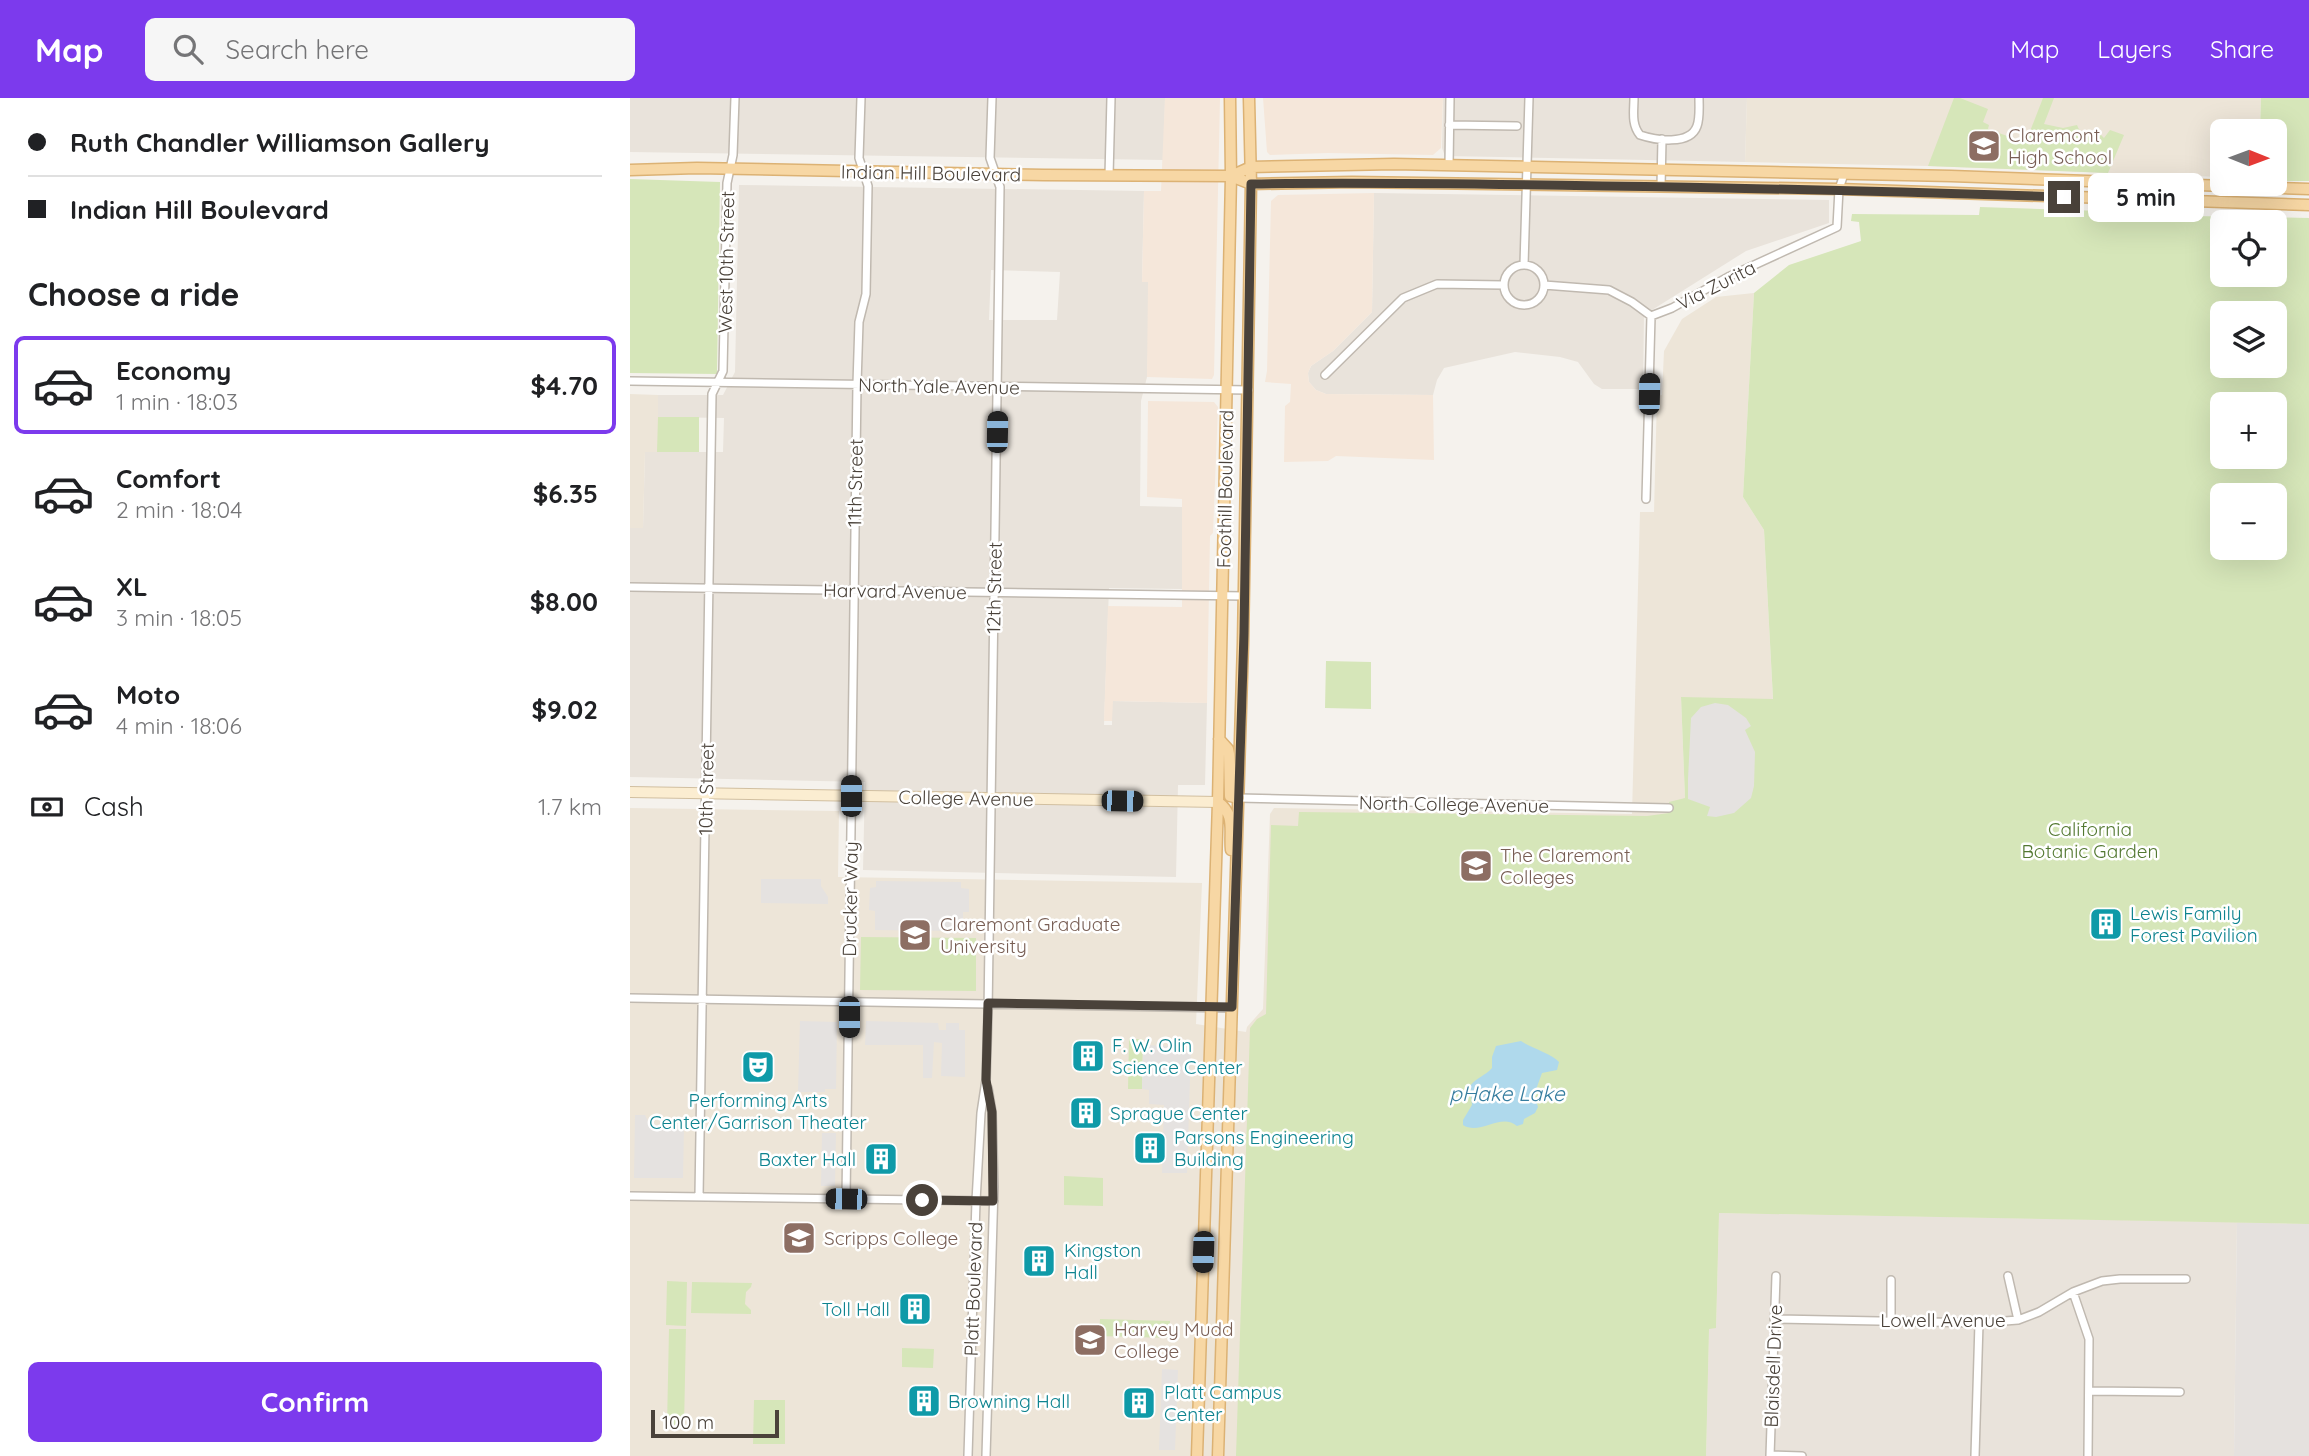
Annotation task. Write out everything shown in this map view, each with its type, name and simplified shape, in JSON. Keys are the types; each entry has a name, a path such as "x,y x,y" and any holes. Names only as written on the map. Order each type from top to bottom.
{"main road":[{"name":"Foothill Boulevard","path":"1197,1456 1218,802 1231,176 1230,98"},
{"name":"Foothill Boulevard","path":"1237,868 1249,390 1249,98"},
{"name":"Indian Hill Boulevard","path":"1231,176 1251,167 1367,164 1843,174 2309,189"},
{"name":"Indian Hill Boulevard","path":"630,170 1231,176 1251,184 1353,182 1839,189 2309,205"},
{"path":"1219,739 1229,754 1230,796 1239,798"},
{"path":"1218,802 1230,814 1231,849 1237,868 1218,1456"}],"street":[{"name":"West 10th Street","path":"717,383 723,371 727,183 733,155 734,98"},
{"name":"11th Street","path":"851,796 857,384 859,322 866,294 868,186 859,158 861,98"},
{"name":"12th Street","path":"988,1003 1000,187 990,158 992,98"},
{"path":"1109,176 1111,98"},
{"path":"1448,166 1450,98"},
{"path":"1524,265 1529,98"},
{"path":"1634,98 1636,130 1640,135 1661,139 1691,135 1697,127 1699,98"},
{"path":"1449,125 1517,126"},
{"path":"1661,139 1661,187"},
{"name":"Via Zurita","path":"1651,316 1837,227 1839,189 1843,174"},
{"path":"1524,265 1538,271 1544,285 1538,300 1523,305 1509,299 1503,285 1509,271 1524,265"},
{"path":"1325,374 1403,298 1437,284 1503,285"},
{"path":"1544,285 1609,290 1651,316 1646,499"},
{"name":"North Yale Avenue","path":"630,381 1249,390"},
{"name":"10th Street","path":"699,1196 712,394 717,383"},
{"name":"Harvard Avenue","path":"630,587 1244,596"},
{"name":"College Avenue","path":"630,792 1218,802"},
{"name":"Drucker Way","path":"849,1002 851,796"},
{"name":"North College Avenue","path":"1239,798 1669,808"},
{"path":"630,998 1232,1007"},
{"path":"846,1199 849,1002"},
{"name":"Platt Boulevard","path":"968,1456 976,1201 981,1113 986,1080 988,1003"},
{"name":"Platt Boulevard","path":"986,1080 992,1112 993,1201 986,1456"},
{"path":"630,1196 993,1201"},
{"name":"Blaisdell Drive","path":"1770,1456 1776,1276"},
{"path":"2008,1276 2018,1320"},
{"name":"Lowell Avenue","path":"1774,1319 1979,1323 2018,1320 2039,1312 2073,1292 2102,1282 2120,1279 2186,1279"},
{"path":"1891,1280 1891,1321"},
{"path":"2073,1292 2089,1339 2088,1456"},
{"path":"1975,1456 1979,1323"},
{"path":"2090,1391 2180,1392"},
{"path":"1770,1456 1802,1456"}],"shaded area":[{"path":"630,98 1165,98 1164,160 630,152"},
{"path":"1165,98 1220,98 1212,379 1147,377 1148,282 1142,282 1144,191 1161,191"},
{"path":"1263,98 1443,98 1441,148 1433,155 1270,155 1267,152"},
{"path":"1443,98 1747,98 1745,162 1445,156 1442,148"},
{"name":"Claremont High School","path":"1747,98 2261,98 2260,119 2210,119 2210,177 1745,162"},
{"path":"739,185 1144,191 1142,281 1148,282 1149,325 1147,377 1141,401 1140,506 1182,507 1182,589 1109,588 1104,725 1112,725 1112,701 1207,703 1205,785 1178,785 1176,877 863,870 865,782 630,777 630,528 643,528 645,452 723,452 724,418 658,417 658,395 723,395 735,372","holes":["991,270 1060,272 1057,320 989,320"]},
{"path":"1374,193 1829,200 1829,223 1746,251 1644,315 1643,389 1602,389 1594,384 1578,362 1560,357 1515,352 1444,368 1433,395 1326,394 1316,390 1309,382 1308,373 1311,366 1333,351 1372,312"},
{"path":"1374,193 1372,312 1333,351 1311,366 1308,373 1309,382 1316,390 1326,394 1433,395 1434,460 1336,456 1328,461 1284,462 1285,406 1290,402 1291,384 1265,382 1271,201 1278,195"},
{"name":"The Claremont Colleges","path":"1754,293 1743,497 1764,530 1773,700 1681,698 1685,798 2309,1224 1719,1213 1716,1328 1709,1329 1706,1456 630,1456 630,808 839,811 838,877 1202,883 1196,1024 1246,1032 1247,1027 1263,1009 1270,814 1274,808 1632,814 1640,512 1654,512 1657,396 1662,395 1664,351 1682,319 1716,297"},
{"path":"630,394 658,395 658,417 699,417 699,452 645,452 643,528 630,528"},
{"path":"1148,401 1214,402 1218,407 1213,533 1210,536 1207,703 1113,701 1112,721 1104,721 1108,606 1182,607 1182,499 1147,497"},
{"path":"1715,703 1728,705 1746,718 1751,726 1745,730 1755,752 1751,798 1734,813 1716,817 1707,816 1710,807 1688,799 1691,718 1701,707"},
{"path":"761,879 821,879 828,904 761,903"},
{"path":"876,881 961,882 961,888 969,889 969,912 963,912 963,931 875,930 875,911 869,910 870,888 876,887"},
{"path":"800,1021 837,1022 836,1089 825,1089 825,1092 798,1092"},
{"path":"866,1021 938,1023 939,1030 946,1030 946,1023 959,1023 959,1030 965,1030 965,1077 941,1076 942,1043 934,1042 932,1078 923,1078 923,1045 865,1045"},
{"path":"1143,1045 1191,1047 1187,1173 1162,1173 1164,1105 1149,1104 1149,1090 1142,1089"},
{"path":"635,1115 645,1115 650,1125 684,1125 683,1178 634,1178"},
{"path":"822,1133 836,1133 835,1186 821,1186"},
{"path":"1719,1213 2237,1222 2234,1456 1706,1456 1709,1328 1716,1328"},
{"path":"2237,1222 2309,1224 2309,1456 2234,1456"},
{"path":"1162,1369 1178,1370 1175,1450 1159,1450"}],"green space":[{"path":"1954,98 1988,109 1983,122 1989,125 1988,129 2018,140 2020,137 2027,139 2043,98 2054,98 2044,124 2063,128 2077,125 2084,135 2089,137 2101,135 2104,138 2110,130 2124,135 2108,173 1928,166"},
{"path":"2261,98 2309,98 2309,181 2287,181 2287,119 2260,119"},
{"path":"630,179 720,182 717,374 630,373"},
{"name":"California Botanic Garden","path":"1980,207 2210,216 2210,287 2287,287 2287,218 2309,218 2309,1224 1719,1213 1716,1328 1709,1329 1706,1456 1236,1456 1250,1028 1257,1019 1266,1014 1271,825 1298,826 1299,812 1647,816 1669,813 1669,802 1685,798 1681,697 1773,699 1764,530 1743,497 1754,293 1789,265 1861,241 1859,222 1851,221 1852,214 1979,215"},
{"path":"658,417 699,417 699,452 657,452"},
{"path":"1326,661 1371,662 1371,709 1325,708"},
{"path":"861,937 976,938 976,991 860,990"},
{"path":"1129,1039 1143,1039 1142,1089 1128,1089"},
{"path":"1064,1176 1103,1178 1103,1206 1064,1205"},
{"path":"667,1281 687,1282 686,1326 666,1325"},
{"path":"692,1282 752,1283 746,1292 745,1304 751,1314 691,1313"},
{"path":"1100,1319 1170,1321 1170,1338 1099,1336"},
{"path":"669,1329 686,1329 684,1426 667,1426"},
{"path":"902,1348 934,1349 933,1368 902,1367"},
{"path":"754,1400 785,1400 785,1444 753,1444"}],"water":[{"name":"pHake Lake","path":"1521,1041 1559,1062 1557,1070 1542,1073 1534,1095 1538,1107 1535,1113 1517,1126 1504,1121 1476,1128 1463,1125 1472,1105 1470,1086 1492,1068 1496,1046"}],"place":[{"name":"Claremont High School","path":"1984,146"},
{"name":"The Claremont Colleges","path":"1476,866"},
{"name":"Lewis Family Forest Pavilion","path":"2106,924"},
{"name":"Claremont Graduate University","path":"915,935"},
{"name":"F. W. Olin Science Center","path":"1088,1056"},
{"name":"Performing Arts Center/Garrison Theater","path":"758,1067"},
{"name":"Sprague Center","path":"1086,1113"},
{"name":"Parsons Engineering Building","path":"1150,1148"},
{"name":"Baxter Hall","path":"881,1159"},
{"name":"Scripps College","path":"799,1238"},
{"name":"Kingston Hall","path":"1039,1261"},
{"name":"Toll Hall","path":"915,1309"},
{"name":"Harvey Mudd College","path":"1090,1340"},
{"name":"Browning Hall","path":"924,1401"},
{"name":"Platt Campus Center","path":"1139,1403"}],"route":[{"path":"922,1200 993,1201 992,1112 986,1080 988,1003 1232,1007 1244,633 1251,184 1471,183 1839,189 2064,197"}]}
